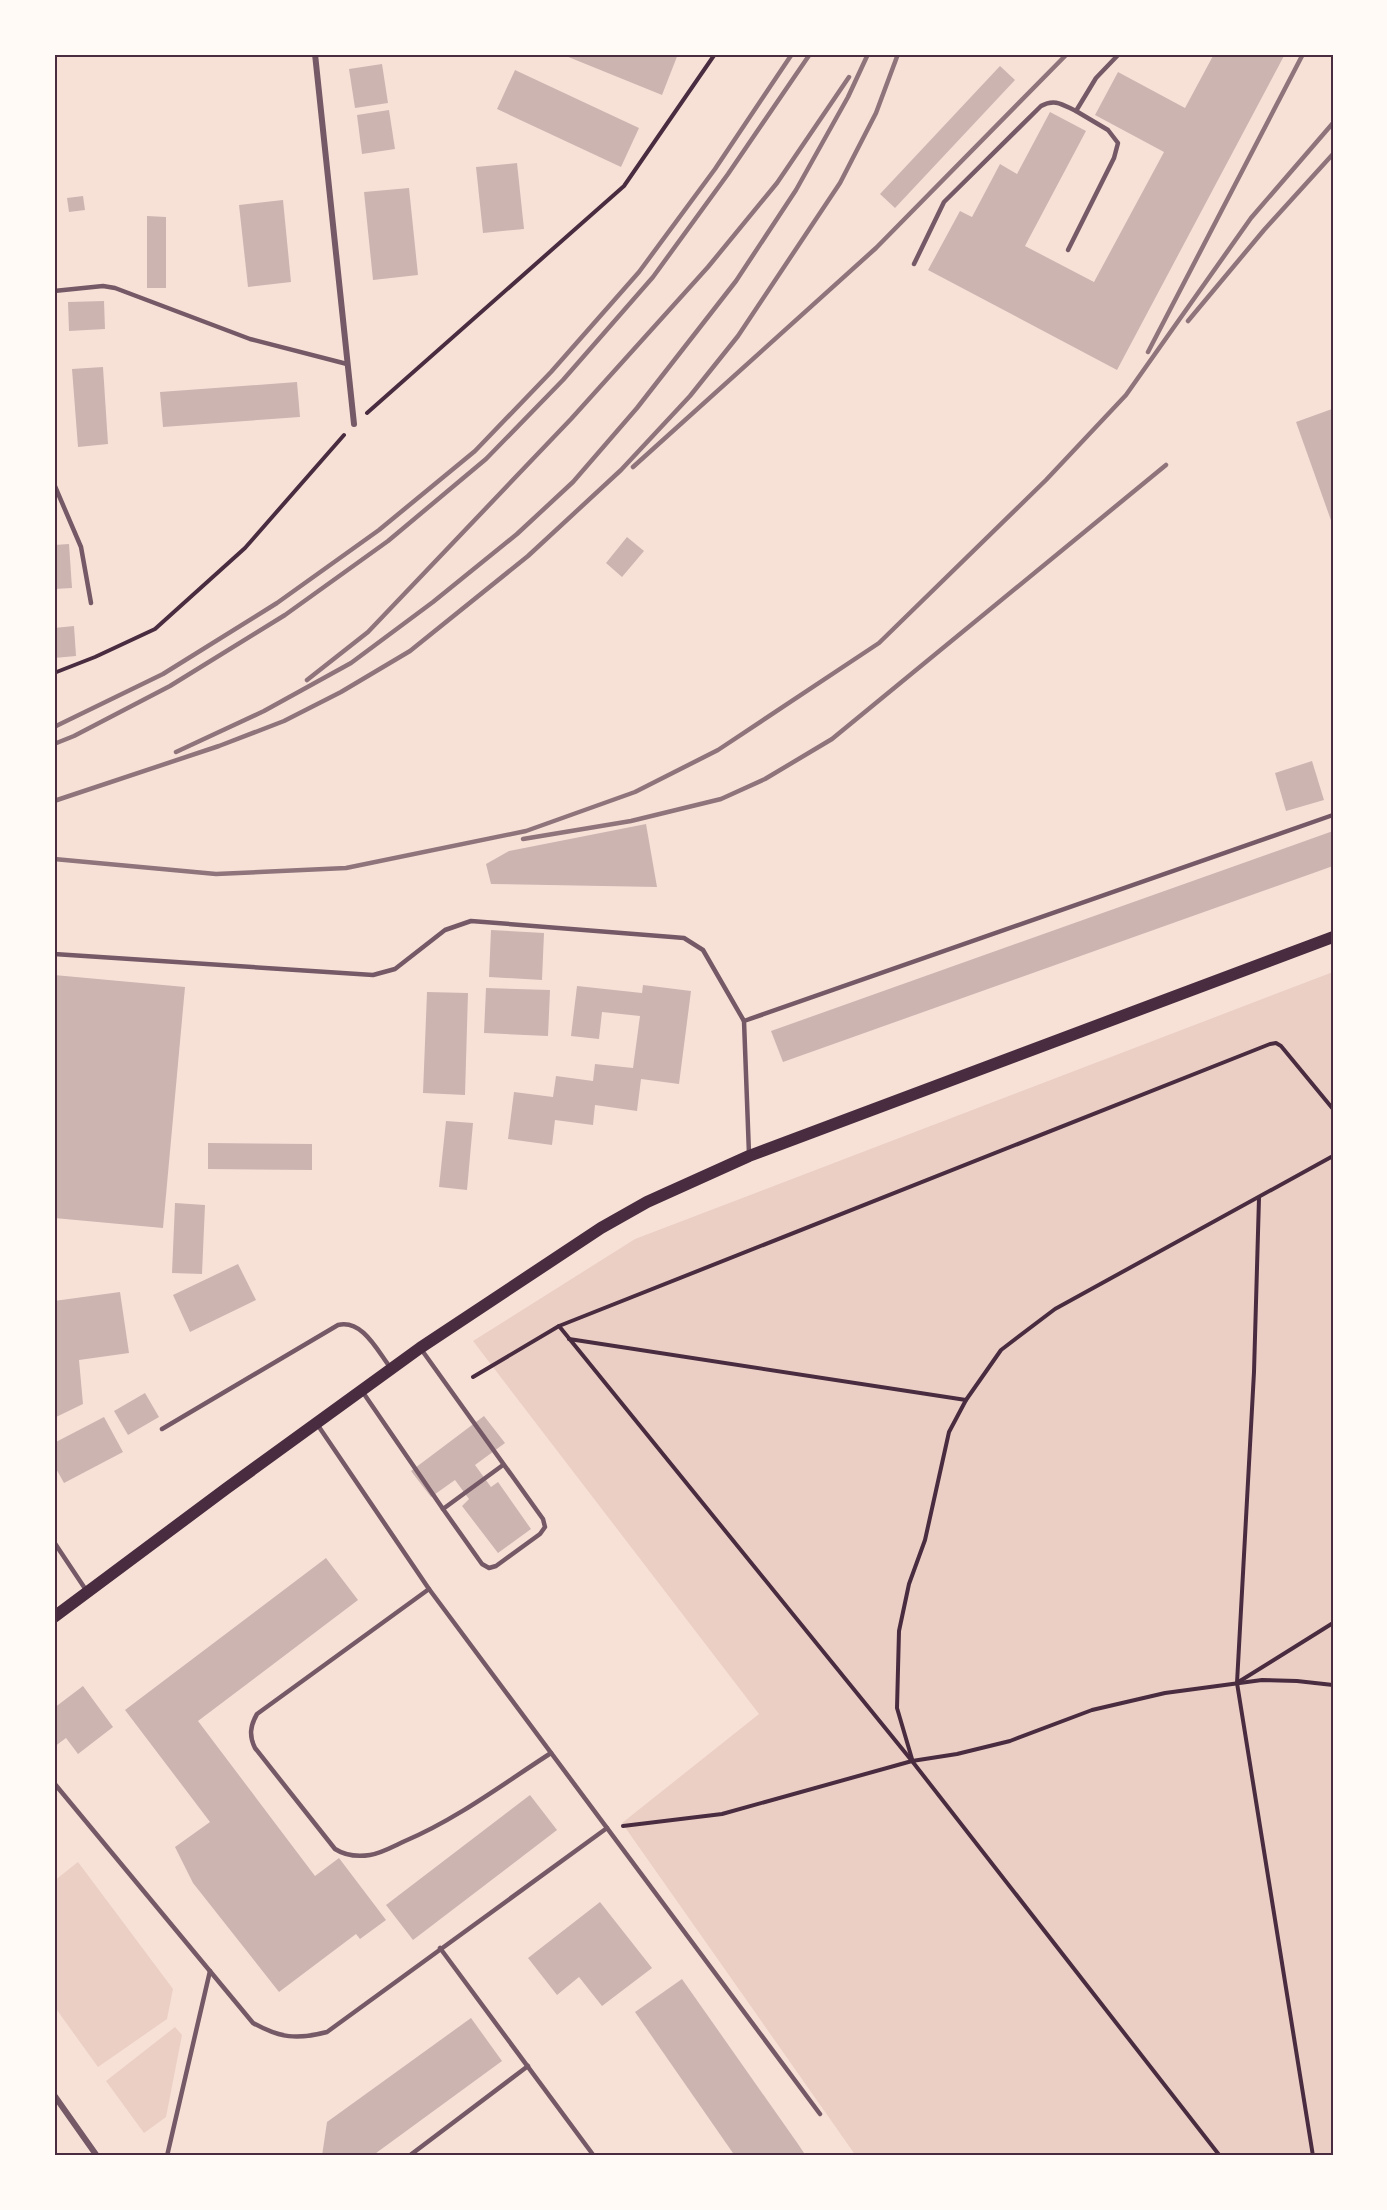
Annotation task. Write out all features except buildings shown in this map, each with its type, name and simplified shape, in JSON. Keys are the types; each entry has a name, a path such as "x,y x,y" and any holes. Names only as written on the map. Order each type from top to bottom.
{"main road":[{"path":"54,1617 420,1348 601,1228 648,1202 749,1156 1333,937"}],"street":[{"path":"315,54 354,424"},
{"path":"54,2095 97,2156"}],"lane":[{"path":"1076,111 1096,78 1119,54"},
{"path":"914,264 944,202 1041,106 1051,102 1076,111 1108,130 1118,143 1114,158 1068,250"},
{"path":"54,291 103,286 115,288 250,339 347,364"},
{"path":"54,484 81,547 91,603"},
{"path":"744,1021 1333,815"},
{"path":"54,954 373,975 395,969 445,930 471,921 684,939 703,950 744,1021 749,1156"},
{"path":"162,1430 338,1325 346,1323 362,1330 392,1369"},
{"path":"362,1391 482,1564 489,1568 496,1566 540,1534 545,1527 543,1520 420,1348"},
{"path":"317,1424 429,1589 820,2114"},
{"path":"443,1509 503,1465"},
{"path":"54,1542 88,1592"},
{"path":"429,1589 257,1714 250,1732 255,1748 335,1849 344,1855 364,1856 423,1833 460,1812 550,1753"},
{"path":"54,1783 253,2023 269,2032 289,2037 308,2037 327,2032 606,1828"},
{"path":"440,1948 594,2156"},
{"path":"167,2156 210,1971"},
{"path":"409,2156 528,2066"}],"path":[{"path":"54,673 155,629 245,548 354,424 624,186 715,54"},
{"path":"473,1377 559,1326 1270,1044 1276,1043 1281,1046 1333,1109"},
{"path":"912,1761 897,1708 899,1631 909,1584 925,1540 949,1432 966,1400 1001,1350 1055,1310 1333,1156"},
{"path":"1259,1198 1254,1372 1237,1683 1313,2156"},
{"path":"559,1326 912,1761 1220,2156"},
{"path":"568,1339 966,1400"},
{"path":"1237,1683 1333,1623"},
{"path":"606,1828 722,1814 912,1761 957,1754 1010,1741 1092,1710 1165,1693 1262,1680 1333,1685"}],"shaded area":[{"path":"1333,972 1333,2156 856,2156 622,1823 759,1714 473,1341 635,1239"},
{"path":"78,1862 173,1989 167,2019 98,2067 54,2006 54,1881"},
{"path":"175,2027 182,2035 166,2117 144,2133 106,2081"}],"railway":[{"path":"54,727 163,674 277,603 379,530 475,451 551,372 639,272 715,169 792,54"},
{"path":"54,744 170,686 285,615 388,541 486,459 563,380 653,277 728,174 810,54"},
{"path":"176,752 264,711 351,663 433,602 517,534 573,482 637,408 736,281 796,190 848,97 868,54"},
{"path":"54,801 219,746 284,721 341,692 410,651 528,556 621,470 690,396 738,336 840,183 876,113 898,54"},
{"path":"633,467 876,248 1067,54"},
{"path":"1148,352 1303,54"},
{"path":"307,680 368,632 571,419 708,267 777,183 849,77"},
{"path":"54,859 216,874 346,868 526,831 635,792 718,750 879,643 1046,480 1126,395 1251,218 1333,123"},
{"path":"1188,321 1264,230 1333,154"},
{"path":"523,839 631,821 721,799 765,779 832,739 1166,465"}]}
